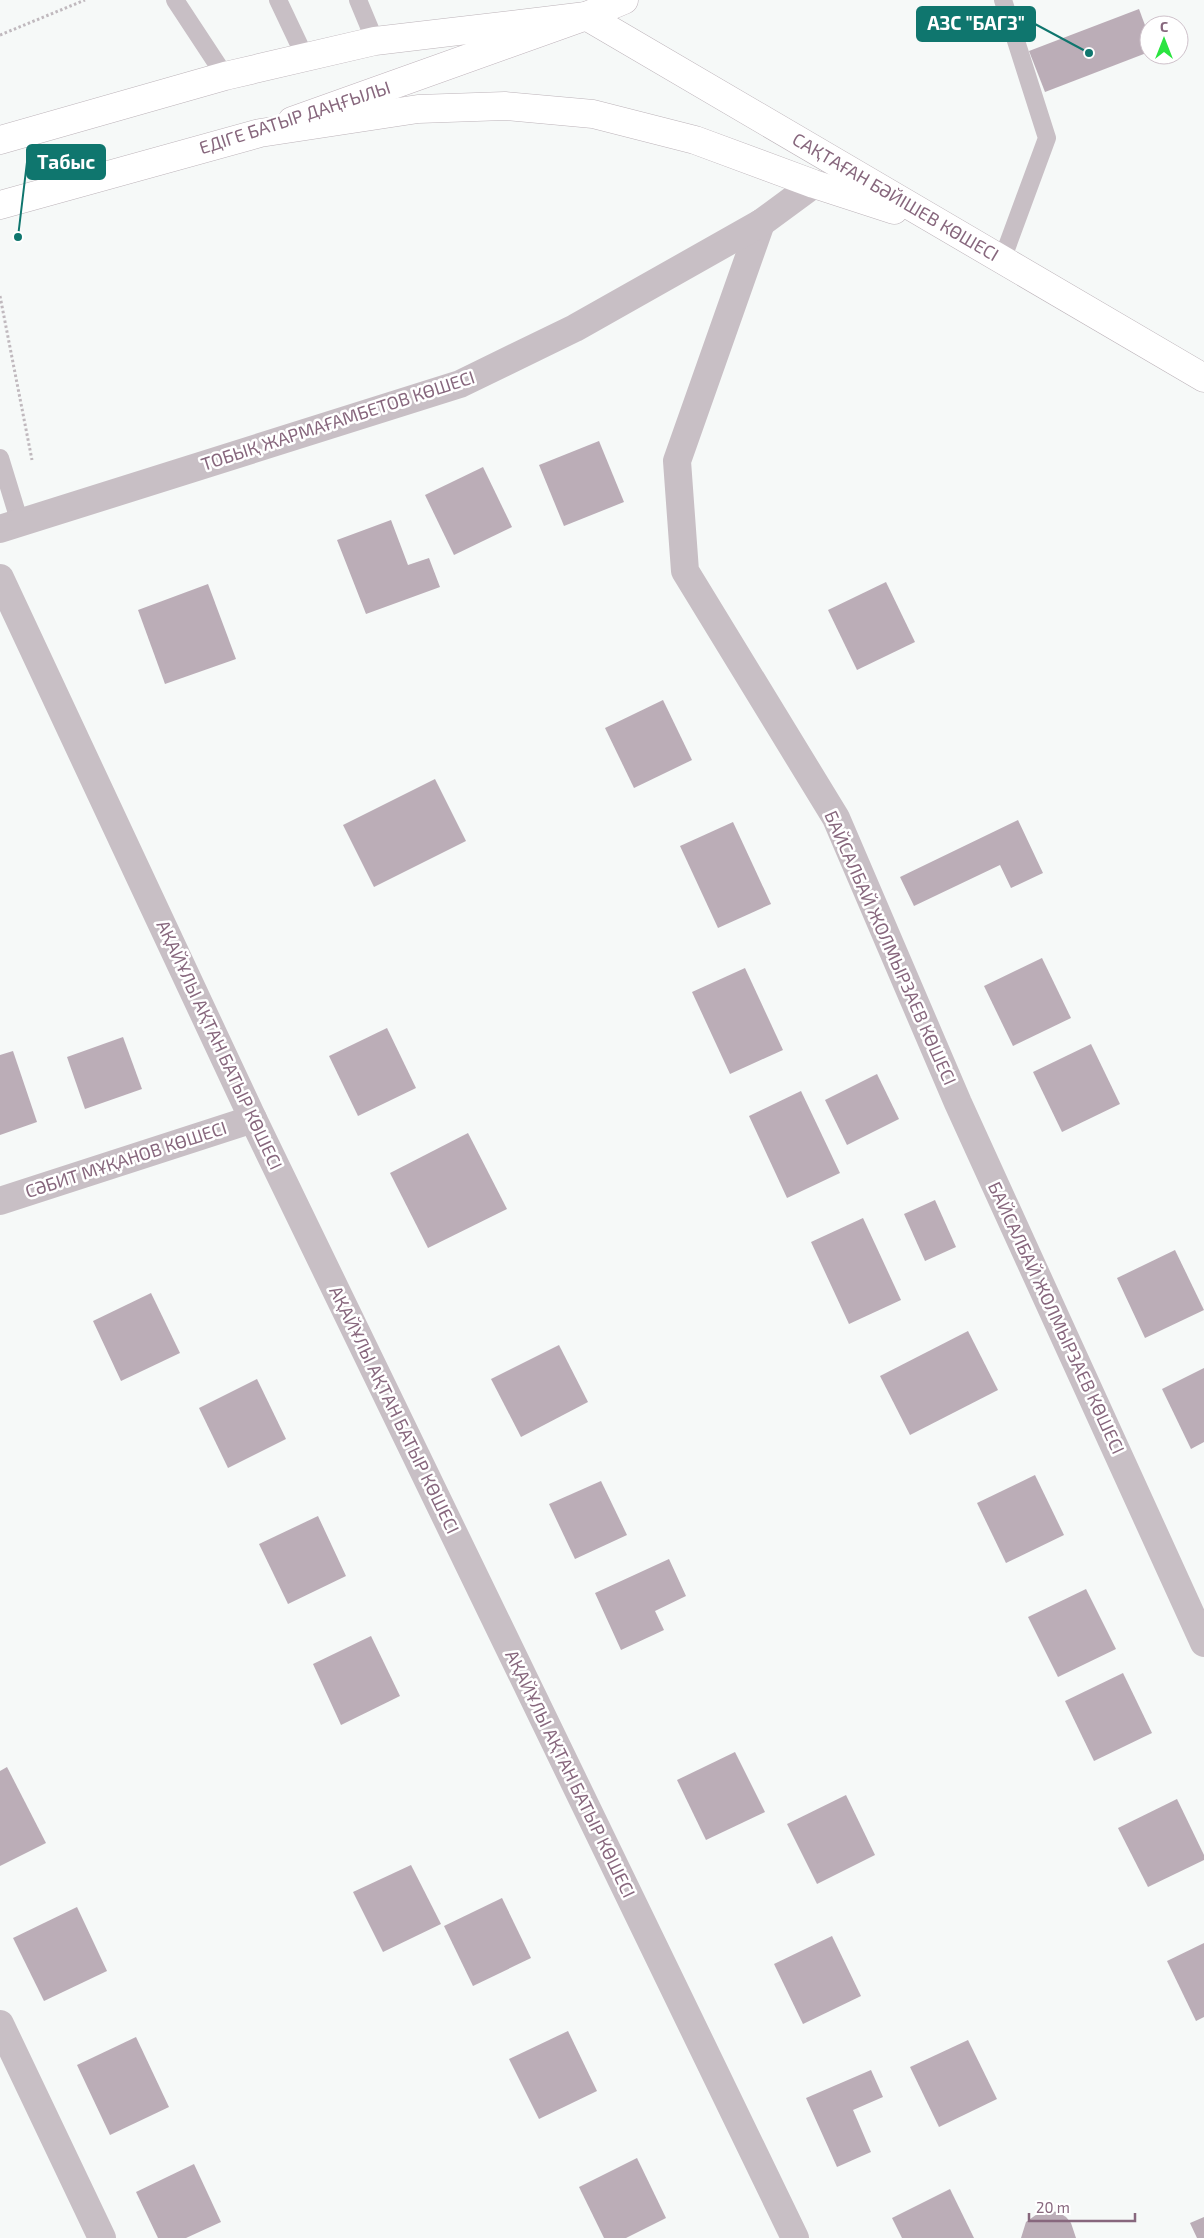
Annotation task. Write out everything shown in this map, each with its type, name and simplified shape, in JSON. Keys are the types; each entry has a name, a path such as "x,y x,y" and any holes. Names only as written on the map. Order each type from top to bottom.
{"main road":[{"name":"ЕДІГЕ БАТЫР ДАҢҒЫЛЫ","path":"0,205 260,133 586,16 624,0"},
{"name":"ЕДІГЕ БАТЫР ДАҢҒЫЛЫ","path":"0,140 225,76 375,41 586,16"},
{"name":"САҚТАҒАН БӘЙІШЕВ КӨШЕСІ","path":"586,16 1204,378"},
{"path":"260,133 418,109 504,106 593,114 695,140 814,184 944,226"}],"street":[{"name":"ТОБЫҚ ЖАРМАҒАМБЕТОВ КӨШЕСІ","path":"10,526 460,384 575,328 762,223 814,184"},
{"name":"БАЙСАЛБАЙ ЖОЛМЫРЗАЕВ КӨШЕСІ","path":"762,223 678,461 686,570 836,818 958,1103 1204,1643"},
{"name":"АҚАЙҰЛЫ АҚТАН БАТЫР КӨШЕСІ","path":"0,578 253,1119 795,2238"},
{"name":"СӘБИТ МҰҚАНОВ КӨШЕСІ","path":"0,1202 253,1119"},
{"path":"0,2024 102,2238"}],"lane":[{"path":"175,0 225,76"},
{"path":"278,0 305,57"},
{"path":"358,0 375,41"},
{"path":"1002,260 1047,138 1003,0"},
{"path":"0,458 10,526"}],"path":[{"path":"0,35 85,0"},
{"path":"0,296 33,468"}],"building":[{"path":"1139,9 1141,15 1139,15 1139,56 1045,92 1029,51"},
{"path":"599,441 624,502 564,526 539,465"},
{"path":"483,467 512,527 454,555 425,495"},
{"path":"391,520 408,565 429,558 440,587 366,614 337,540"},
{"path":"886,582 915,642 857,670 828,610"},
{"path":"208,584 236,659 165,684 138,610"},
{"path":"663,700 692,760 634,788 605,728"},
{"path":"435,779 466,841 374,887 343,825"},
{"path":"1018,820 1043,873 1011,888 1000,865 914,906 900,877"},
{"path":"733,822 771,904 718,928 680,846"},
{"path":"1042,958 1071,1018 1013,1046 984,986"},
{"path":"745,968 783,1050 730,1074 692,992"},
{"path":"387,1028 416,1088 358,1116 329,1056"},
{"path":"123,1037 142,1089 85,1109 67,1057"},
{"path":"1091,1044 1120,1104 1062,1132 1033,1072"},
{"path":"13,1051 37,1122 0,1135 0,1055"},
{"path":"877,1074 899,1119 847,1145 825,1100"},
{"path":"801,1091 840,1173 787,1198 749,1116"},
{"path":"468,1133 507,1209 428,1248 390,1173"},
{"path":"935,1200 956,1247 925,1261 904,1214"},
{"path":"863,1218 901,1300 849,1324 811,1242"},
{"path":"1175,1250 1204,1310 1145,1338 1117,1278"},
{"path":"151,1293 180,1353 121,1381 93,1321"},
{"path":"968,1331 998,1390 910,1435 880,1376"},
{"path":"559,1345 588,1402 521,1437 491,1379"},
{"path":"1204,1368 1204,1442 1191,1449 1162,1389"},
{"path":"257,1379 286,1439 228,1468 199,1408"},
{"path":"1035,1475 1064,1535 1006,1563 977,1503"},
{"path":"601,1481 627,1535 575,1559 549,1504"},
{"path":"318,1516 346,1576 288,1604 259,1544"},
{"path":"669,1559 686,1596 655,1611 664,1630 621,1650 595,1593"},
{"path":"1086,1589 1116,1649 1058,1677 1028,1617"},
{"path":"371,1636 400,1696 341,1725 313,1664"},
{"path":"1123,1673 1152,1733 1094,1761 1065,1701"},
{"path":"735,1752 765,1812 706,1840 677,1780"},
{"path":"7,1767 46,1843 0,1866 0,1771"},
{"path":"846,1795 875,1855 817,1884 787,1824"},
{"path":"1177,1799 1204,1855 1204,1860 1148,1887 1118,1828"},
{"path":"411,1865 441,1924 383,1952 353,1892"},
{"path":"502,1898 531,1958 473,1986 444,1926"},
{"path":"77,1907 107,1971 44,2001 13,1938"},
{"path":"832,1936 861,1996 803,2024 774,1964"},
{"path":"1204,1943 1204,2017 1196,2021 1167,1961"},
{"path":"568,2031 597,2091 539,2119 509,2059"},
{"path":"136,2037 169,2107 110,2135 77,2065"},
{"path":"968,2040 997,2099 939,2127 910,2067"},
{"path":"871,2070 883,2097 853,2110 871,2152 837,2167 806,2098"},
{"path":"637,2158 666,2218 626,2238 604,2238 579,2187"},
{"path":"194,2164 221,2222 186,2238 158,2238 136,2192"},
{"path":"950,2189 974,2238 902,2238 892,2218"},
{"path":"1040,2212 1058,2212 1066,2217 1071,2223 1076,2238 1021,2238 1026,2222"},
{"path":"1204,2217 1204,2238 1197,2238 1190,2223"}],"place":[{"name":"АЗС \"БАГЗ\"","path":"1089,53"},
{"name":"Табыс","path":"18,237"}]}
